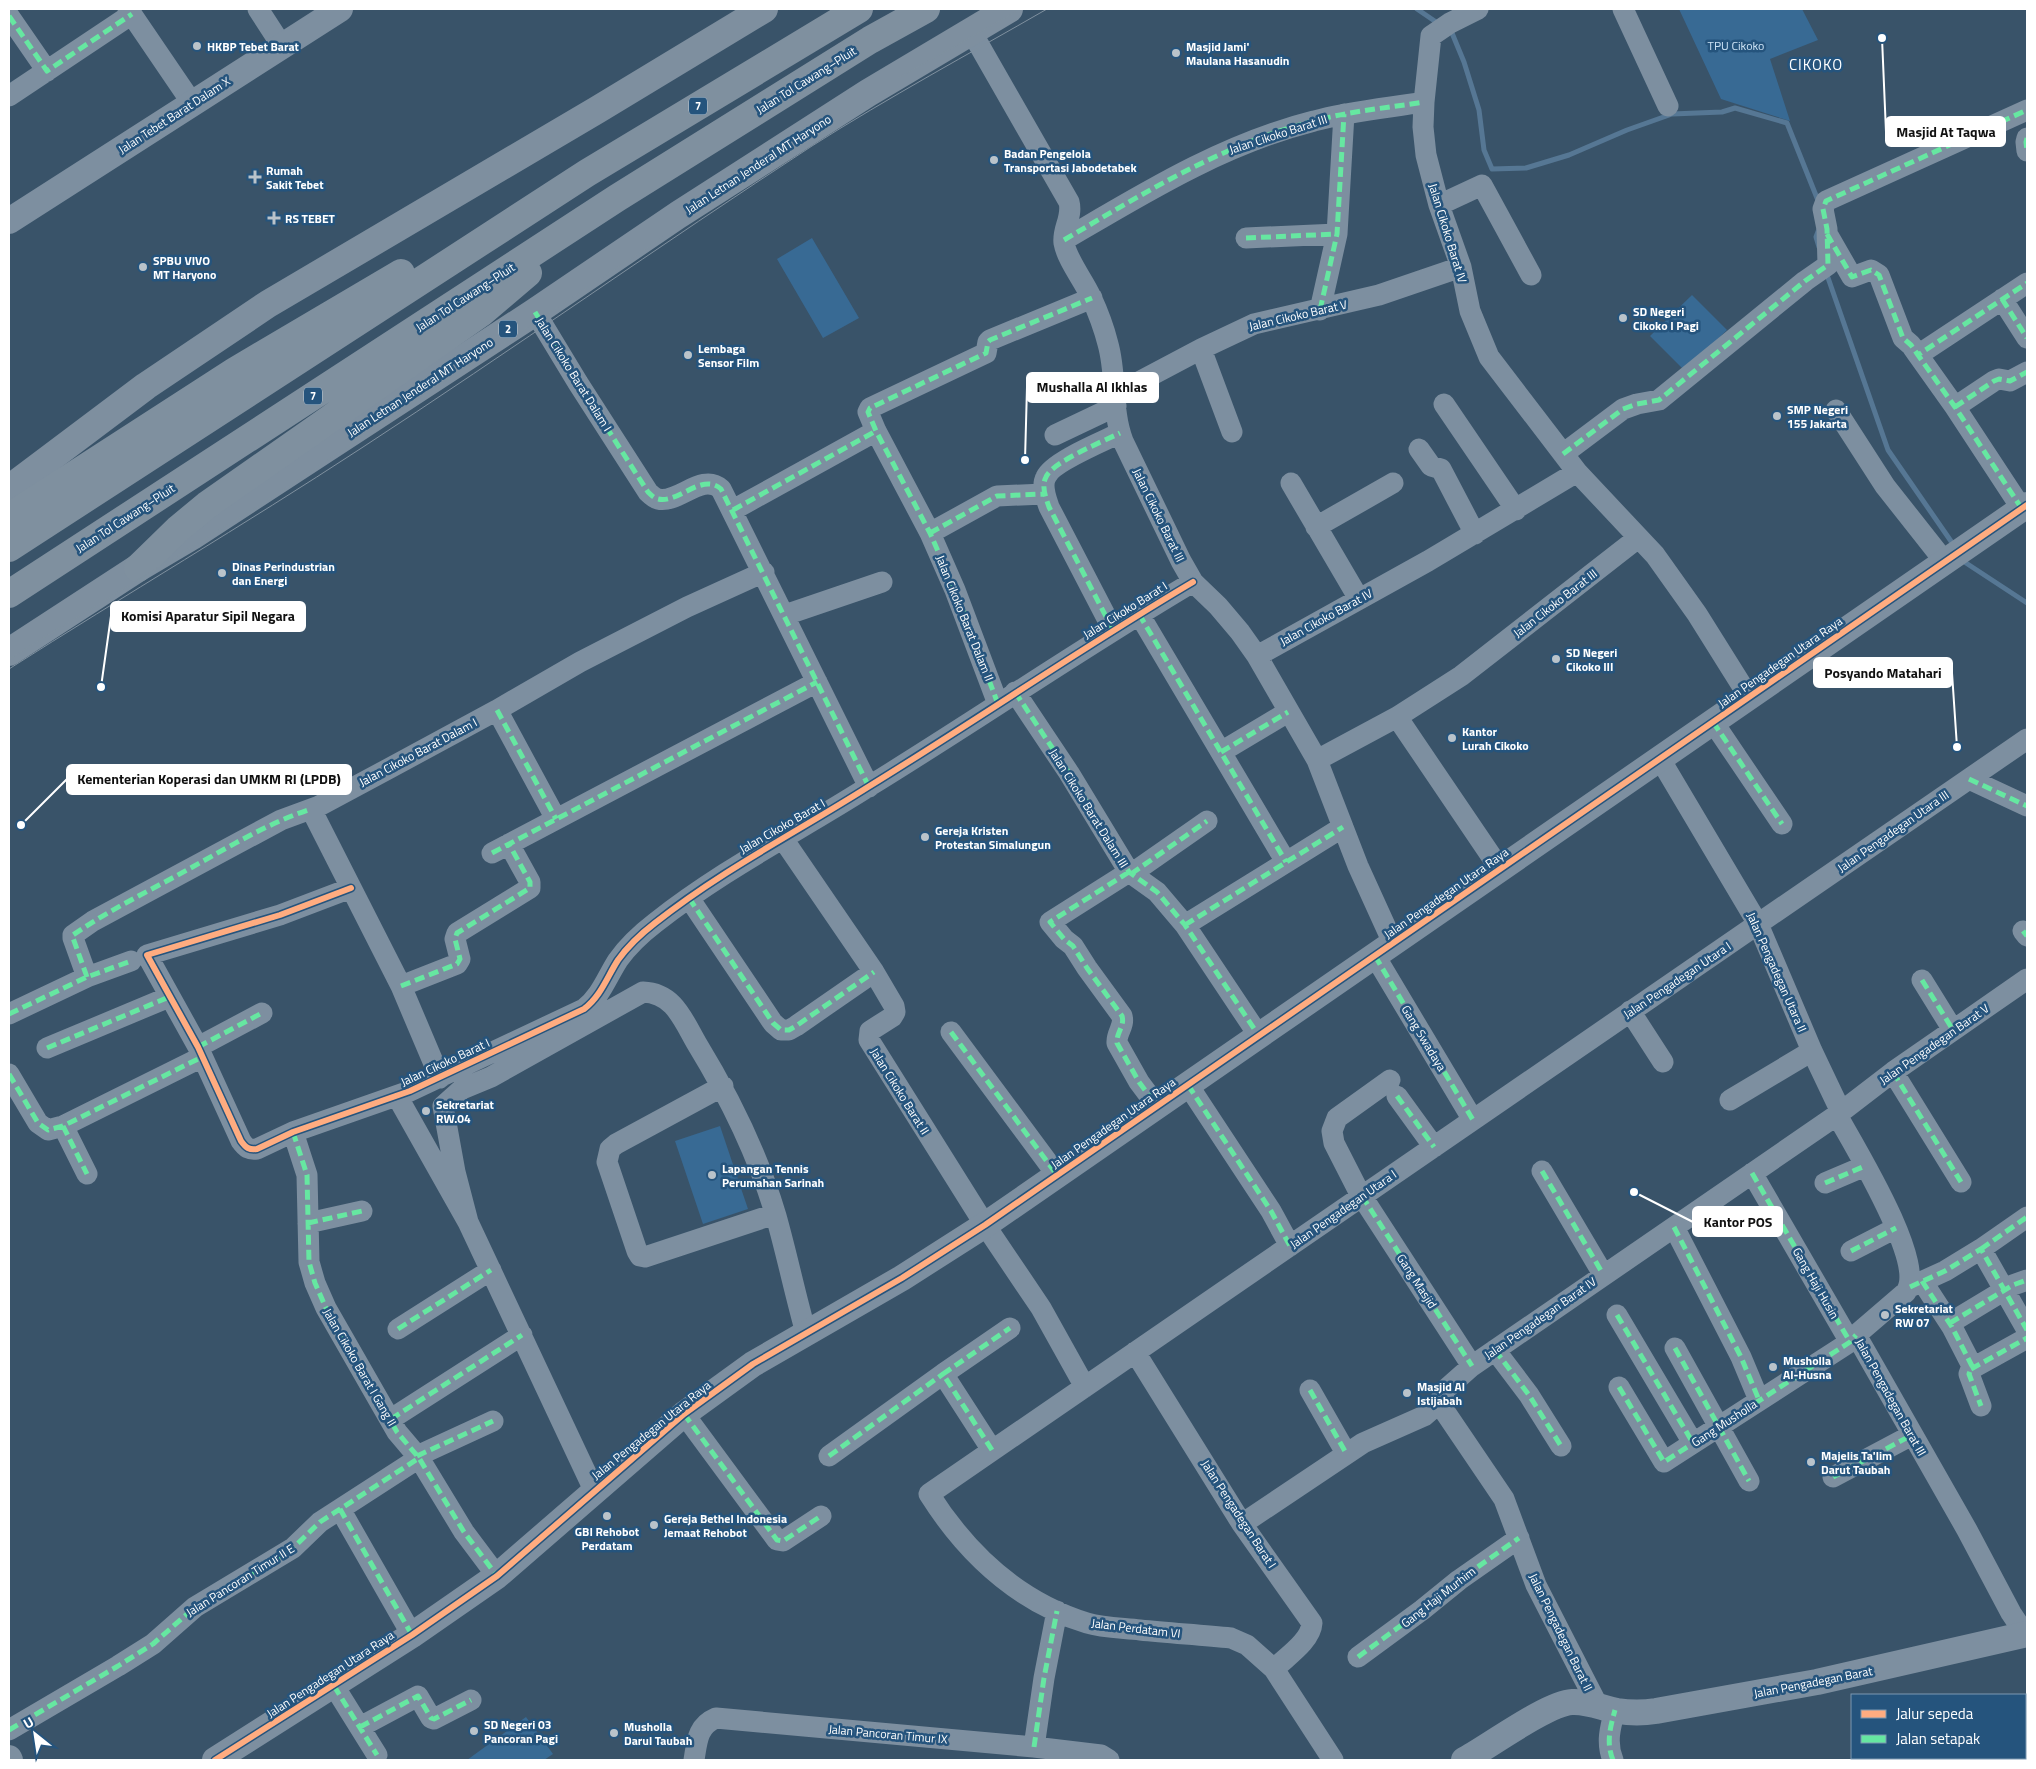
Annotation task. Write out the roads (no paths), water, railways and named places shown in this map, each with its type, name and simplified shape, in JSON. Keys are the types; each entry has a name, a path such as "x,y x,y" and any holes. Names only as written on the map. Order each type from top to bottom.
{"highway":[{"path":"9,489 122,403 268,304 764,9"},
{"name":"7","path":"9,548 587,173 860,9"},
{"name":"Jalan Tol Cawang–Pluit","path":"9,594 617,198 845,56 926,9"},
{"name":"Jalan Letnan Jenderal MT Haryono","path":"9,652 138,568 200,531 535,312 678,215 868,93 1009,9"},
{"path":"9,517 235,371 503,212 587,173"},
{"path":"138,568 208,505 481,313 617,198"}],"street":[{"path":"258,9 282,46"},
{"name":"Jalan Tebet Barat Dalam X","path":"9,221 340,9"},
{"name":"Jalan Cikoko Barat IV","path":"1478,9 1442,28 1430,39 1423,127 1426,155 1439,205 1461,266 1470,311 1488,357 1577,472 1655,556 1697,614 1749,697"},
{"path":"1623,9 1668,106"},
{"path":"9,96 130,11 192,103"},
{"path":"9,16 47,71"},
{"path":"971,31 1069,202 1070,213 1064,240"},
{"name":"Jalan Cikoko Barat III","path":"1384,949 1371,896 1317,760 1257,656 1218,606 1193,582 1181,562 1120,434 1109,347 1092,298 1065,248 1064,240 1170,179 1216,155 1254,140 1314,121 1344,114 1424,102"},
{"path":"1563,454 1623,409 1636,404 1659,400 1824,267 1827,234 1824,203 2027,110"},
{"path":"1320,310 1337,234 1344,114"},
{"path":"2027,138 2027,151"},
{"path":"1439,205 1470,189 1484,186 1531,275"},
{"path":"1246,238 1337,234"},
{"path":"1827,234 1852,277 1871,270 1879,275 1903,338 1911,345 2025,507"},
{"name":"Jalan Cikoko Barat V","path":"1055,435 1201,349 1254,324 1379,295 1461,266"},
{"path":"1918,356 2027,283"},
{"name":"Jalan Cikoko Barat Dalam II","path":"1006,698 930,533 876,432 868,412 870,408 986,353 990,340 1092,298"},
{"path":"2002,299 2027,338"},
{"name":"Jalan Cikoko Barat Dalam I","path":"535,312 648,492 656,499 665,499 706,484 716,484 722,489 869,787"},
{"path":"1201,349 1232,432"},
{"path":"1955,407 1994,381 1999,379 2010,381 2027,372"},
{"path":"1444,404 1516,510"},
{"path":"1836,410 1885,486 1955,555"},
{"path":"733,510 876,432"},
{"path":"1113,630 1044,494 1046,476 1057,465 1120,434"},
{"path":"1419,449 1430,466 1441,469 1475,534"},
{"name":"Jalan Cikoko Barat IV","path":"1257,656 1475,534 1577,472"},
{"path":"1291,483 1359,599"},
{"path":"1316,527 1393,483"},
{"path":"930,533 997,496 1044,494"},
{"name":"Jalan Pengadegan Utara Raya","path":"216,1760 412,1635 497,1576 684,1414 754,1364 902,1278 985,1225 2025,507"},
{"name":"Jalan Cikoko Barat III","path":"1317,760 1397,716 1460,676 1638,538"},
{"name":"Jalan Cikoko Barat Dalam I","path":"86,977 73,934 93,921 281,820 311,809 496,710 580,662 687,607 764,572"},
{"path":"785,616 882,582"},
{"name":"Jalan Cikoko Barat I","path":"594,1490 468,1222 397,1096 440,1078 584,1009 600,993 619,959 635,940 689,898 738,864 869,787 1113,630 1193,582"},
{"path":"1139,614 1286,862"},
{"path":"401,986 457,964 460,959 455,939 457,933 530,888 530,882 501,848 817,682"},
{"name":"Jalan Cikoko Barat Dalam III","path":"1006,698 1069,773 1130,873 1157,892 1185,925 1259,1036"},
{"path":"496,710 556,819"},
{"path":"1221,752 1288,712"},
{"path":"1397,716 1500,870"},
{"path":"1713,722 1782,824"},
{"name":"Jalan Pengadegan Utara III","path":"1758,924 2027,739"},
{"name":"Jalan Pengadegan Utara II","path":"1660,759 1758,924 1839,1113"},
{"path":"1969,779 2027,806"},
{"path":"311,809 401,986 440,1078"},
{"path":"1157,1106 1139,1082 1117,1043 1116,1037 1123,1024 1123,1017 1073,946 1064,939 1050,922 1130,873 1207,822"},
{"path":"1185,925 1343,826"},
{"name":"Jalan Cikoko Barat II","path":"783,839 874,972 894,1006 895,1012 892,1017 870,1031 869,1040 985,1225"},
{"path":"351,888 254,923 147,955 200,1052 245,1147 251,1150 257,1149 293,1132 397,1096"},
{"path":"689,898 773,1023 781,1030 789,1030 796,1026 874,972"},
{"name":"Jalan Pengadegan Utara I","path":"1085,1386 1758,924"},
{"name":"Gang Swadaya","path":"1384,949 1473,1120"},
{"path":"9,1014 86,977 131,961"},
{"name":"Jalan Pengadegan Barat V","path":"1839,1113 1893,1072 2027,979"},
{"path":"1922,980 1953,1030"},
{"path":"468,1222 455,1172 443,1106 462,1089 490,1078 643,992 655,993 672,1003 723,1086 744,1130 775,1214 806,1333"},
{"path":"47,1048 169,997"},
{"path":"1630,1012 1663,1062"},
{"path":"9,1074 38,1123 48,1130 63,1126 200,1052 262,1013"},
{"path":"951,1032 1057,1175"},
{"path":"1730,1100 1812,1051"},
{"path":"1893,1072 1961,1182"},
{"path":"1188,1085 1271,1211 1290,1246"},
{"path":"723,1086 610,1149 606,1162 636,1251 640,1256 645,1257 775,1214"},
{"name":"Gang Masjid","path":"1434,1147 1393,1088 1348,1109 1337,1118 1333,1125 1332,1137 1334,1144 1362,1196 1472,1366"},
{"path":"1839,1113 1896,1228 1916,1284 1950,1323 1969,1358 1972,1366 1969,1374 1981,1406"},
{"name":"Jalan Pengadegan Barat IV","path":"1242,1524 1363,1443 1416,1421 1439,1403 1446,1389 1472,1366 1839,1113"},
{"path":"63,1126 87,1174"},
{"name":"Jalan Cikoko Barat I Gang II","path":"293,1132 307,1175 309,1262 315,1283 326,1308 397,1432 418,1457 464,1532 497,1576"},
{"path":"1825,1183 1865,1166"},
{"path":"1542,1171 1603,1274"},
{"name":"Gang Haji Husin","path":"1752,1173 1853,1338"},
{"path":"308,1223 362,1211"},
{"name":"Jalan Pengadegan Barat III","path":"2026,1634 2011,1613 1967,1530 1853,1338 1916,1284 1945,1271 1981,1249 2027,1216"},
{"path":"943,1374 992,1450 1085,1386 1041,1308 985,1225"},
{"path":"1674,1227 1741,1358 1759,1400"},
{"path":"1851,1251 1896,1228"},
{"path":"1981,1249 2027,1330"},
{"path":"398,1329 491,1270"},
{"path":"1950,1323 2004,1289 2027,1280"},
{"path":"1617,1315 1693,1443"},
{"path":"829,1456 1010,1328"},
{"path":"391,1419 522,1336"},
{"name":"Gang Musholla","path":"1620,1387 1664,1462 1853,1338"},
{"path":"1971,1368 2027,1338"},
{"path":"1675,1348 1749,1481"},
{"path":"1495,1350 1529,1395 1561,1446"},
{"name":"Jalan Pengadegan Barat I","path":"1135,1352 1242,1524 1312,1623 1312,1628 1306,1638 1274,1669"},
{"path":"1310,1390 1346,1454"},
{"name":"Jalan Pengadegan Barat II","path":"1439,1403 1504,1499 1536,1586 1606,1707"},
{"path":"684,1414 777,1540 783,1541 821,1516"},
{"name":"Jalan Pancoran Timur II E","path":"9,1730 153,1644 190,1610 293,1548 320,1522 418,1457 493,1421"},
{"path":"1833,1477 1912,1435"},
{"name":"Jalan Perdatam VI","path":"992,1450 929,1494 970,1549 984,1563 1022,1594 1089,1624 1231,1638 1248,1645 1274,1669 1333,1760"},
{"path":"340,1510 412,1635"},
{"name":"Gang Haji Murhim","path":"1358,1657 1459,1580 1519,1538"},
{"path":"1034,1747 1044,1678 1057,1611"},
{"name":"Jalan Pengadegan Barat","path":"1464,1760 1544,1712 1569,1702 1638,1713 1656,1711 1818,1682 2026,1634"},
{"path":"334,1686 377,1755"},
{"path":"360,1727 418,1696 431,1718 434,1719 471,1700"},
{"path":"1606,1707 1610,1730 1608,1745 1614,1760"},
{"name":"Jalan Pancoran Timur IX","path":"694,1760 699,1732 707,1722 716,1718 1034,1747 1101,1755 1109,1760"}],"waterway":[{"path":"1417,9 1439,24"},
{"path":"1448,30 1452,33 1464,62 1479,110 1484,150 1492,169 1526,168 1569,155 1627,130 1672,114 1722,112 1735,108 1787,123 1819,203"},
{"path":"1819,229 1816,237 1819,247"},
{"path":"1826,272 1888,450 1955,547"},
{"path":"1963,558 1966,563 2027,603"}],"tram line":[{"path":"804,143 898,78 1021,9"},
{"path":"9,669 360,449 812,146 1047,9"},
{"path":"9,659 268,500 663,237"}],"place":[{"name":"Masjid At Taqwa","path":"1882,38"},
{"name":"HKBP Tebet Barat","path":"197,46"},
{"name":"Masjid Jami' Maulana Hasanudin","path":"1176,53"},
{"name":"Badan Pengelola Transportasi Jabodetabek","path":"994,160"},
{"name":"Rumah Sakit Tebet","path":"255,177"},
{"name":"RS TEBET","path":"274,218"},
{"name":"SPBU VIVO MT Haryono","path":"143,267"},
{"name":"SD Negeri Cikoko I Pagi","path":"1623,318"},
{"name":"Lembaga Sensor Film","path":"688,355"},
{"name":"SMP Negeri 155 Jakarta","path":"1777,416"},
{"name":"Mushalla Al Ikhlas","path":"1025,460"},
{"name":"Dinas Perindustrian dan Energi","path":"222,573"},
{"name":"SD Negeri Cikoko III","path":"1556,659"},
{"name":"Komisi Aparatur Sipil Negara","path":"101,687"},
{"name":"Kantor Lurah Cikoko","path":"1452,738"},
{"name":"Posyando Matahari","path":"1957,747"},
{"name":"Kementerian Koperasi dan UMKM RI (LPDB)","path":"21,825"},
{"name":"Gereja Kristen Protestan Simalungun","path":"925,837"},
{"name":"Sekretariat RW.04","path":"426,1111"},
{"name":"Lapangan Tennis Perumahan Sarinah","path":"712,1175"},
{"name":"Kantor POS","path":"1634,1192"},
{"name":"Sekretariat RW 07","path":"1885,1315"},
{"name":"Musholla Al-Husna","path":"1773,1367"},
{"name":"Masjid Al Istijabah","path":"1407,1393"},
{"name":"Majelis Ta'lim Darut Taubah","path":"1811,1462"},
{"name":"GBI Rehobot Perdatam","path":"607,1516"},
{"name":"Gereja Bethel Indonesia Jemaat Rehobot","path":"654,1525"},
{"name":"SD Negeri 03 Pancoran Pagi","path":"474,1731"},
{"name":"Musholla Darul Taubah","path":"614,1733"}],"district":[{"name":"CIKOKO","path":"1816,64"}],"park label":[{"name":"TPU Cikoko","path":"1736,45"}]}
